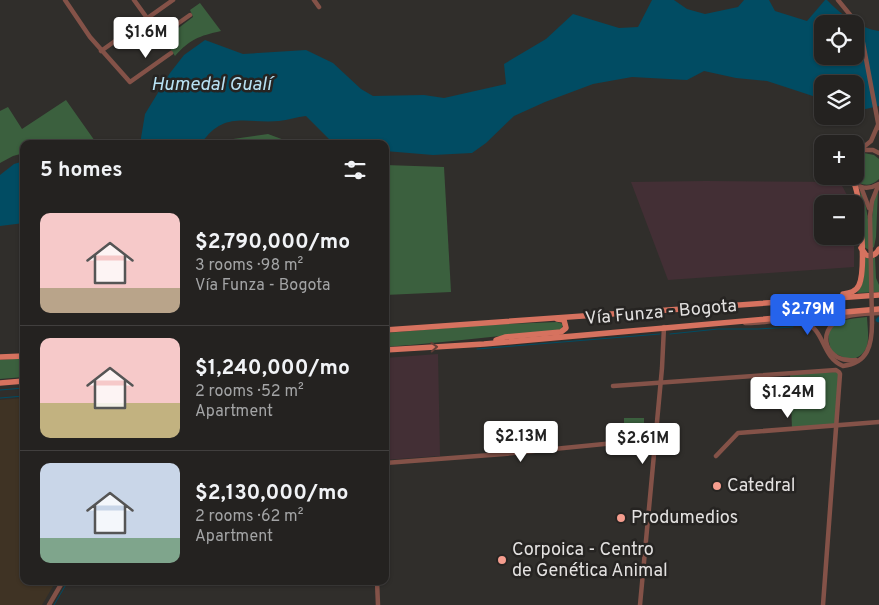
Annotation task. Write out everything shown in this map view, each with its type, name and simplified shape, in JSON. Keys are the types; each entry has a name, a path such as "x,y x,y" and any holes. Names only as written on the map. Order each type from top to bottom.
{"main road":[{"path":"809,300 816,297 848,293 858,288 861,275 861,214 859,198 854,185"},
{"path":"861,248 866,255 871,256 876,254 879,249"},
{"path":"389,330 879,295"},
{"name":"Vía Funza - Bogota","path":"389,350 484,344 664,327 879,310"},
{"path":"484,344 505,337 561,332 566,328 566,324 560,319 504,323 492,322"},
{"path":"0,357 20,356"},
{"path":"0,383 20,381"}],"street":[{"path":"65,0 101,51 130,82 171,53"},
{"path":"134,0 160,36 190,15"},
{"path":"101,51 173,0"},
{"path":"314,0 319,7"},
{"path":"838,0 860,27 878,124 871,141 864,146"},
{"path":"864,150 868,149 879,153"},
{"path":"856,185 870,188 879,184"},
{"path":"729,322 802,321 814,329 834,362 843,366 862,359 871,345 870,214 879,184"},
{"path":"860,187 870,214"},
{"path":"862,359 845,361 833,356 827,346 827,334 833,323 842,317 879,314"},
{"path":"640,605 664,327"},
{"path":"613,386 836,370 840,374 823,605"},
{"path":"716,456 738,433 879,422"},
{"path":"389,464 655,439"},
{"path":"49,605 61,585"},
{"path":"377,585 378,605"}],"shaded area":[{"path":"631,182 814,182 814,185 842,185 847,195 814,195 814,245 854,245 854,267 668,280"},
{"path":"438,354 440,456 389,460 389,358"},
{"path":"20,398 20,585 54,585 42,605 0,605 0,400"}],"green space":[{"path":"200,3 221,31 195,39 175,56 164,39 193,17 190,10"},
{"path":"66,100 94,140 20,140 20,154 0,163 0,111 8,107 22,129"},
{"path":"268,134 284,140 226,140"},
{"path":"864,153 874,155 879,159 879,179 872,184 865,185"},
{"path":"389,165 444,167 451,292 389,295"},
{"path":"878,190 876,237 874,247 869,250 864,247 864,199 868,219 872,218 874,200"},
{"path":"864,257 870,259 875,257 879,292 857,293 863,280"},
{"path":"867,317 868,338 866,349 862,354 857,358 849,360 832,352 829,341 831,328 842,321"},
{"path":"557,322 563,324 561,330 389,347 389,333 486,325"},
{"path":"20,358 20,377 0,379 0,360"},
{"path":"839,372 837,425 792,429 790,373"},
{"path":"624,418 644,418 644,437 624,437"}],"water":[{"name":"Humedal Gualí","path":"652,0 674,0 687,9 705,14 738,7 744,0 769,0 775,11 807,21 827,0 844,15 814,15 814,65 864,65 864,27 879,31 879,106 864,109 864,75 814,75 814,96 767,81 736,78 704,71 687,80 632,77 593,84 514,116 486,143 472,153 433,155 389,151 389,140 330,140 306,116 279,121 236,121 227,123 218,126 204,140 141,140 145,114 170,73 184,55 205,40 243,54 306,50 333,63 361,89 373,96 424,95 444,98 506,84 504,64 546,39 573,14 619,28 638,27"},
{"path":"20,162 20,224 0,226 0,175 14,164"}],"waterway":[{"path":"670,334 718,329 793,327"},
{"path":"477,349 660,334"},
{"path":"0,390 20,388"},
{"path":"0,398 20,396"},
{"path":"54,605 66,585"}],"place":[{"name":"Catedral","path":"717,486"},
{"name":"Produmedios","path":"621,518"},
{"name":"Corpoica - Centro de Genética Animal","path":"502,560"}]}
